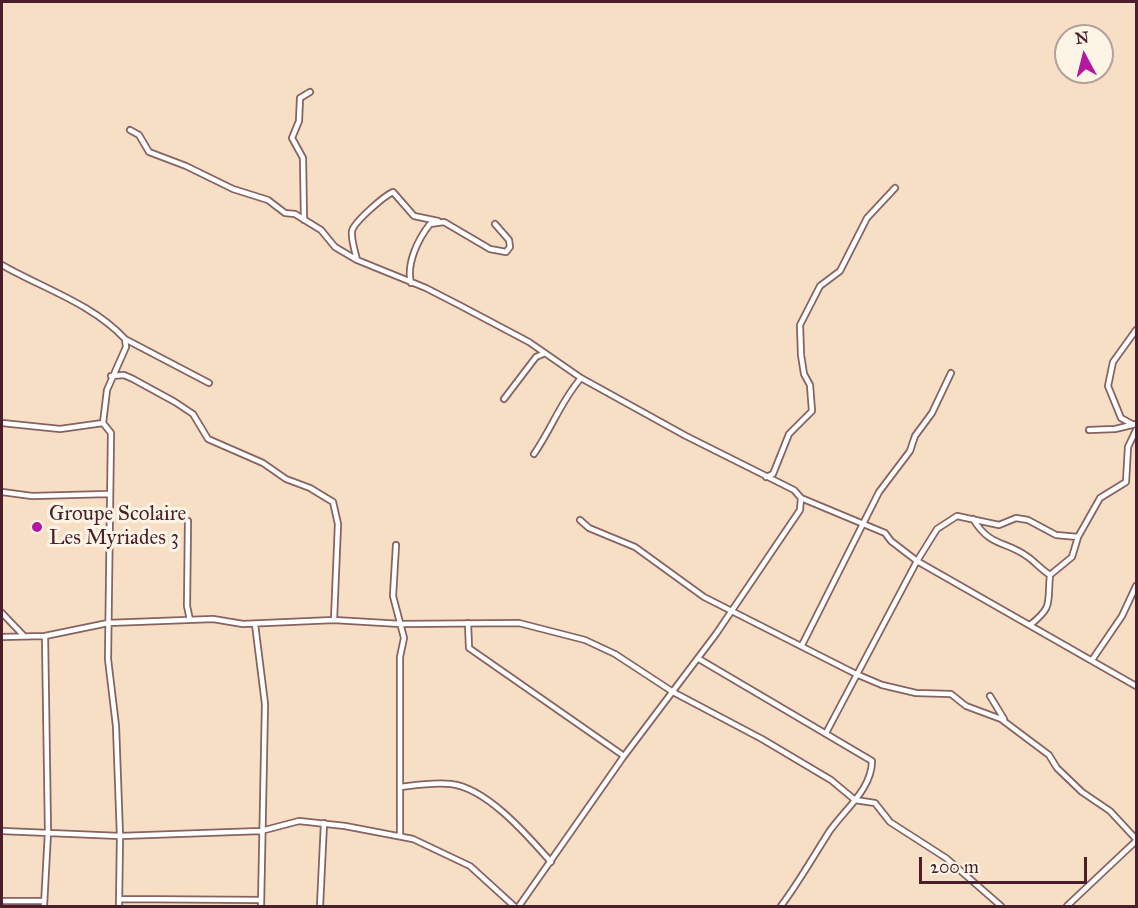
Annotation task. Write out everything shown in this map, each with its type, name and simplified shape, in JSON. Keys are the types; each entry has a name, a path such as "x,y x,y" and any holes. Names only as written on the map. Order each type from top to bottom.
{"street":[{"path":"304,220 303,158 292,138 299,121 300,98 310,92"},
{"path":"130,130 139,135 148,152 186,166 233,189 268,200 285,213 295,214 321,231 335,247 357,260 461,306 545,353 581,378 794,490 801,498 885,533 891,541 917,561 1137,686"},
{"path":"766,477 772,474 789,434 812,411 810,385 804,374 801,355 800,325 820,286 840,272 867,218 895,188"},
{"path":"357,260 352,230 357,221 384,195 393,192 414,216 444,222 490,249 506,252 510,248 509,240 495,224"},
{"path":"411,283 408,272 423,233 430,224 444,222"},
{"path":"2,265 80,306 116,329 125,339 209,383"},
{"path":"1134,424 1121,418 1108,386 1113,362 1137,330"},
{"path":"119,906 120,836 116,726 108,659 108,495 111,433 103,423 111,376 126,347 125,339"},
{"path":"504,399 536,357 545,353"},
{"path":"802,645 879,492 910,451 915,436 932,413 951,373"},
{"path":"111,376 124,375 175,402 193,414 208,439 263,463 286,479 310,488 333,502 338,524 334,620"},
{"path":"534,454 551,429 564,399 581,378"},
{"path":"2,423 60,429 103,423"},
{"path":"1089,430 1115,429 1134,424"},
{"path":"1030,625 1046,612 1050,575 1072,557 1078,537 1100,498 1126,482 1128,447 1137,430"},
{"path":"2,492 32,496 108,495"},
{"path":"519,906 624,756 699,659 800,510 801,498"},
{"path":"826,733 917,561 937,529 957,516 999,525 1016,518 1028,520 1056,535 1078,537"},
{"path":"973,519 981,532 992,541 1027,556 1050,575"},
{"path":"580,520 589,528 635,547 704,597 856,674 882,685 916,693 951,694 966,706 1008,724 1049,755 1057,768 1082,792 1110,811 1137,840 1067,906"},
{"path":"188,521 187,606 190,620"},
{"path":"396,545 393,596 404,638 400,657 400,836"},
{"path":"1092,660 1122,616 1137,586"},
{"path":"2,613 24,636"},
{"path":"2,637 45,636 108,623 213,619 255,624 334,620 401,624 519,623 585,640 615,654 673,692 762,739 831,780 855,800 875,803 890,822 946,858 1001,906"},
{"path":"468,623 469,648 517,679 624,756"},
{"path":"255,624 265,704 261,906"},
{"path":"2,903 44,904 48,832 45,636"},
{"path":"699,659 872,761 872,771 855,800 830,830 809,867 781,906"},
{"path":"990,696 1008,724"},
{"path":"400,787 452,784 467,789 484,799 521,828 551,862"},
{"path":"2,831 120,836 261,831 299,821 324,823 413,839 470,866 514,906"},
{"path":"320,906 324,823"},
{"path":"120,900 261,900"}],"place":[{"name":"Groupe Scolaire Les Myriades 3","path":"37,527"}]}
